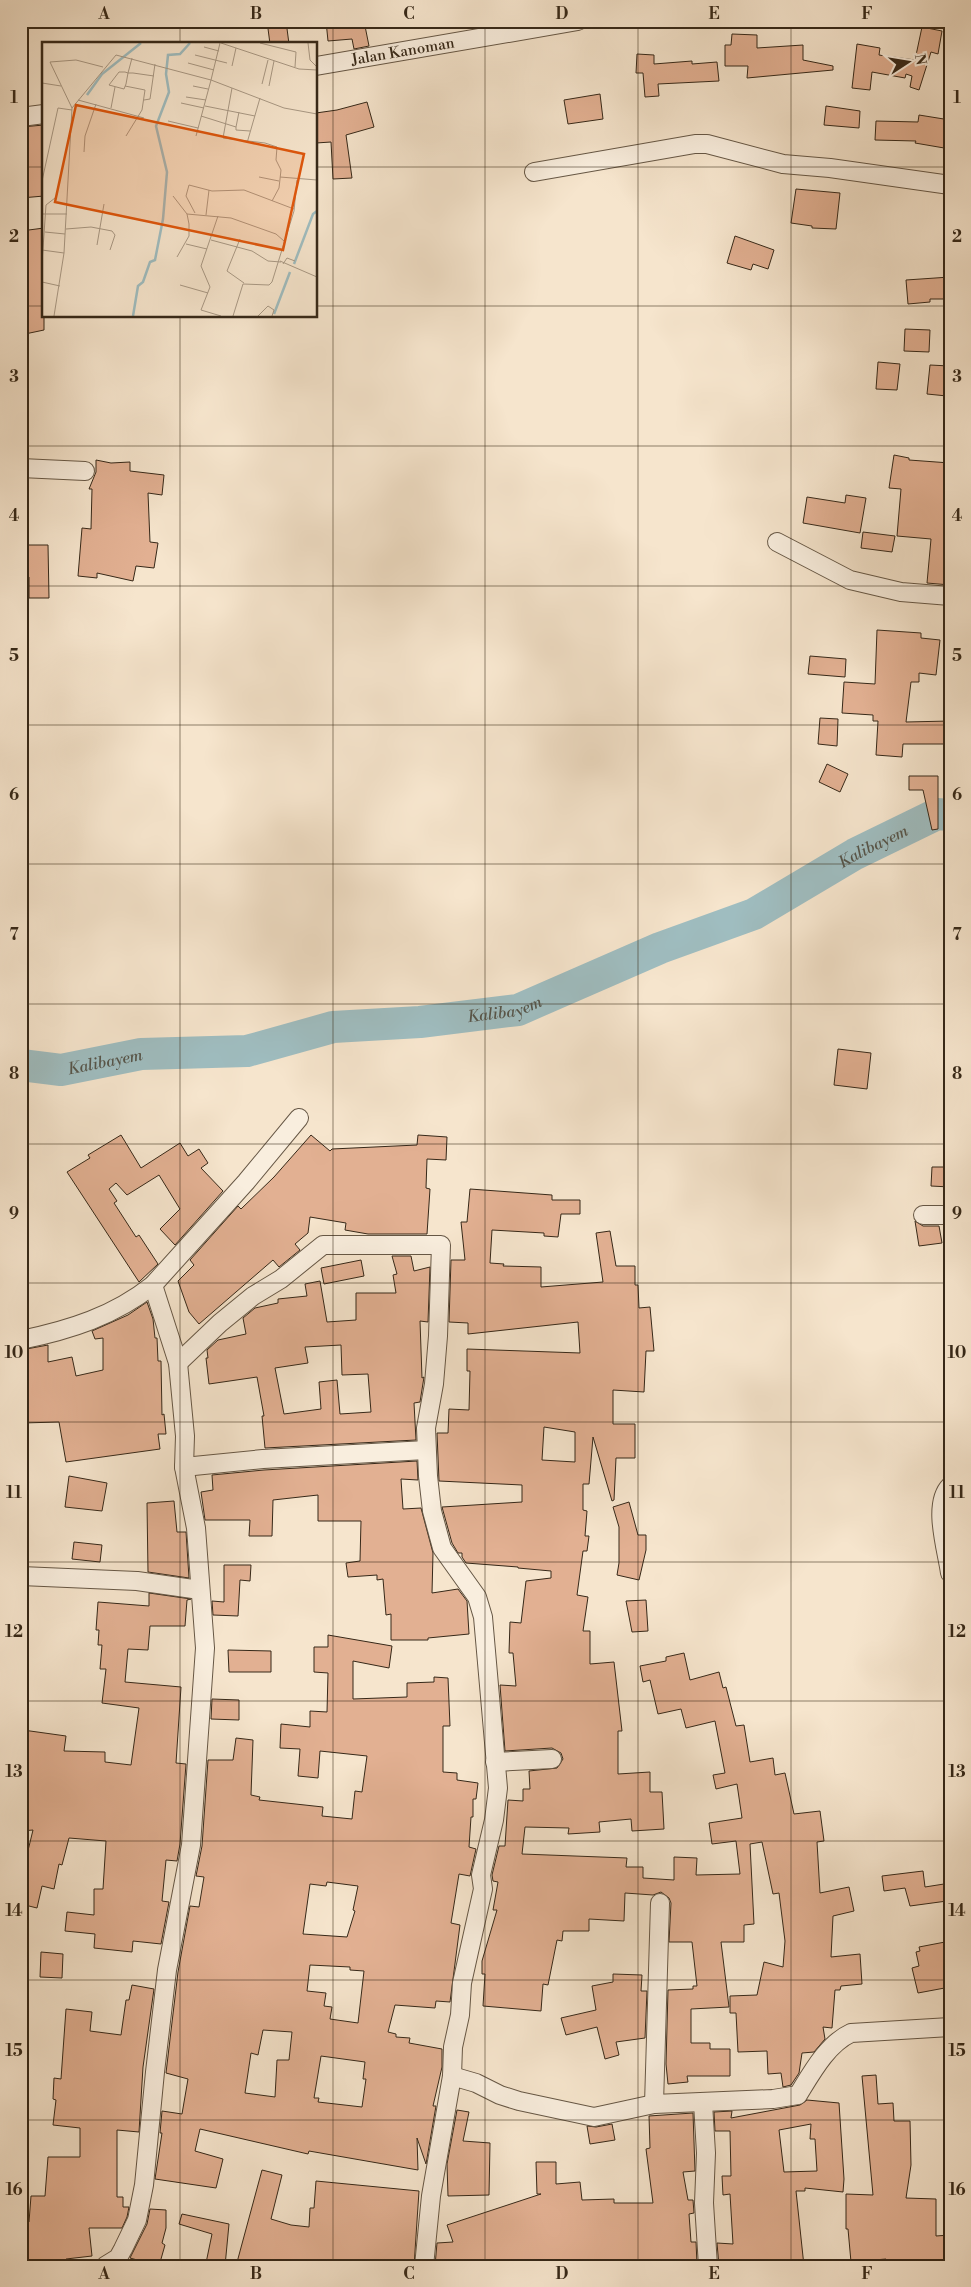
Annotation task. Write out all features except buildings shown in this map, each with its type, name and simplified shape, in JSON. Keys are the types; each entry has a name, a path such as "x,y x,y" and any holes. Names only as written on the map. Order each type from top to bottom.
{"street":[{"name":"Jalan Kanoman","path":"318,66 578,21"},
{"path":"21,117 42,114"},
{"path":"534,172 695,144 707,144 783,164 830,168 950,185"},
{"path":"21,468 85,471"},
{"path":"777,542 850,580 901,592 950,596"},
{"path":"21,1340 61,1332 99,1318 136,1299 153,1285 246,1182 298,1118"},
{"path":"923,1215 950,1215"},
{"path":"178,1363 246,1301 281,1279 323,1245 441,1245 438,1336 434,1384 426,1428 426,1450 432,1511 442,1548 477,1597 483,1617 498,1788 494,1820 481,1875 483,1890 462,1983 460,2015 453,2047 452,2076 431,2196 424,2266"},
{"path":"115,2263 137,2220 144,2185 166,1977 191,1845 205,1648 196,1528 184,1467 185,1436 178,1363 153,1285"},
{"path":"184,1467 263,1459 426,1450"},
{"path":"950,1486 941,1500 950,1573"},
{"path":"21,1576 137,1581 200,1590"},
{"path":"495,1762 552,1759"},
{"path":"654,2104 660,1903"},
{"path":"452,2076 476,2083 519,2102 594,2117 654,2104 703,2103 798,2095 820,2061 845,2036 854,2032 944,2028"},
{"path":"703,2103 706,2153 704,2203 708,2266"}],"waterway":[{"name":"Kalibayem","path":"21,1065 61,1070 141,1054 247,1051 333,1027 420,1022 518,1010 660,948 754,914 855,854 937,814 950,815"}]}
